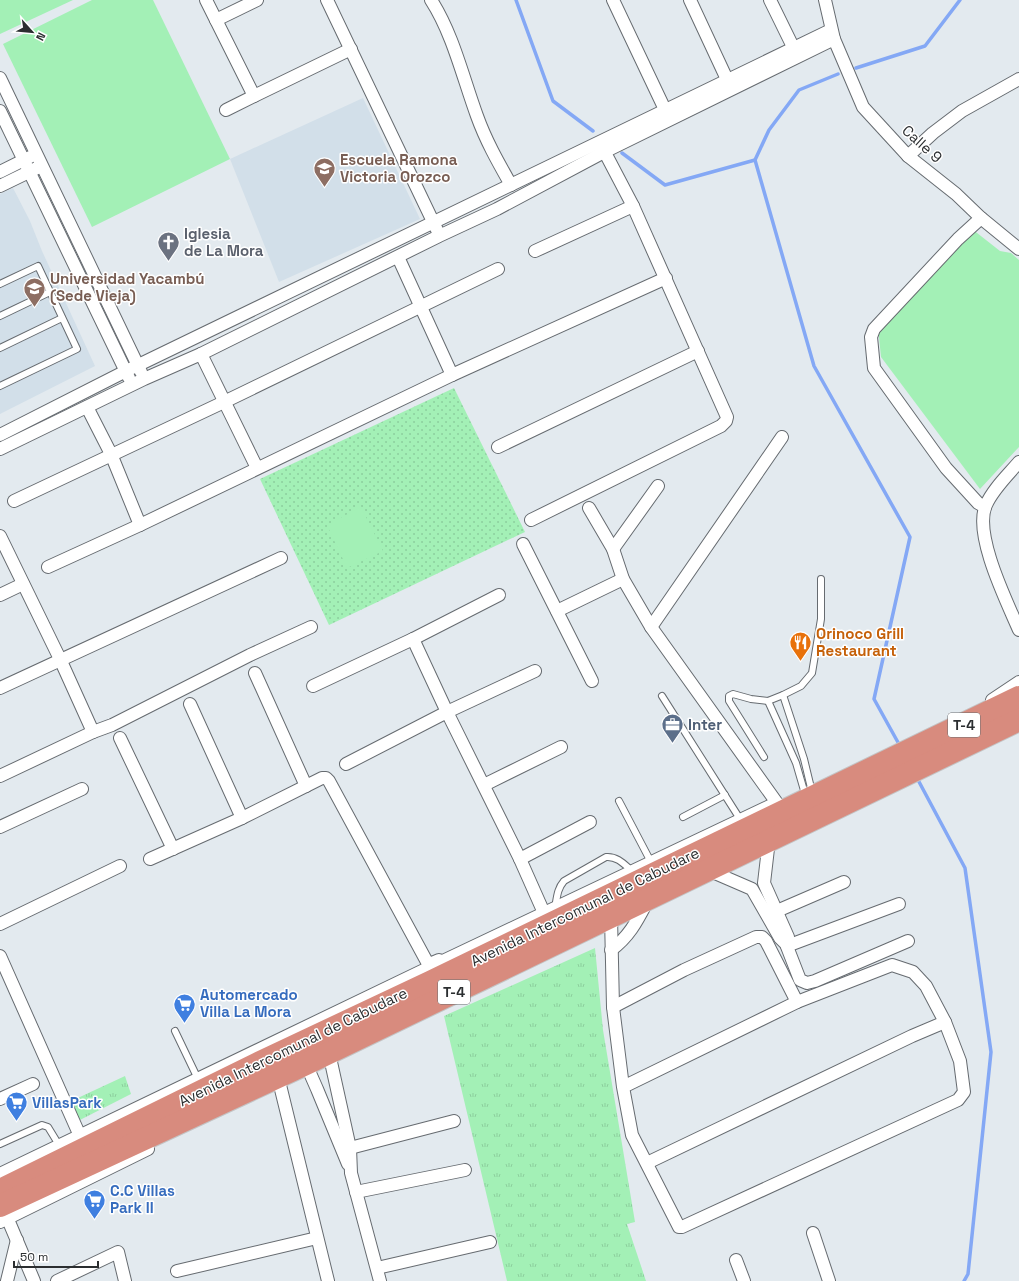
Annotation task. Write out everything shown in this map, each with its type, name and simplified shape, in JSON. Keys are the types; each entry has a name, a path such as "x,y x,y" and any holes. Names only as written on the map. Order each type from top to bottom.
{"highway":[{"name":"Avenida Intercomunal de Cabudare","path":"2,1208 329,1053 769,840 908,763 934,740 1019,697"},
{"name":"Avenida Intercomunal de Cabudare","path":"2,1208 258,1063 430,982 847,780 908,763 1019,720"},
{"path":"547,910 580,909"}],"street":[{"path":"206,0 254,96"},
{"path":"216,20 257,0"},
{"path":"327,0 439,236"},
{"path":"431,0 450,38 477,117 491,152 511,185"},
{"path":"613,0 668,115"},
{"path":"690,0 730,85"},
{"path":"770,0 796,52"},
{"name":"Calle 9","path":"825,0 833,34 862,107 908,156 956,194 981,218 1019,249"},
{"path":"0,435 138,366 511,185 602,147 833,34"},
{"path":"226,110 351,49"},
{"path":"0,78 144,379"},
{"path":"908,156 933,132 962,111 1019,79"},
{"path":"0,111 132,386"},
{"path":"532,520 724,424 727,416 633,206 602,147"},
{"path":"0,449 144,379 201,354 439,236 497,209 602,147"},
{"path":"0,172 37,154"},
{"path":"0,186 42,166"},
{"path":"535,252 633,206"},
{"path":"981,218 958,239 884,318 874,329 871,337 874,368 946,468 978,503 985,507"},
{"path":"398,257 452,374"},
{"path":"14,501 224,402 498,269"},
{"path":"48,567 140,525 452,374 666,278"},
{"path":"498,446 698,351"},
{"path":"201,354 257,468"},
{"path":"87,407 111,454 140,525"},
{"path":"651,627 782,437"},
{"path":"1019,462 998,486 985,507 984,532 988,551 996,574 1019,630"},
{"path":"613,549 658,486"},
{"path":"589,508 613,549 623,579 651,627 777,803"},
{"path":"0,536 60,659 93,732"},
{"path":"523,544 592,681"},
{"path":"0,688 280,558"},
{"path":"557,612 623,579"},
{"path":"0,595 23,584"},
{"path":"313,686 413,640 499,595"},
{"path":"0,776 93,732 112,725 250,655 311,627"},
{"path":"413,640 447,712 547,910"},
{"path":"346,764 447,712 535,671"},
{"path":"255,673 306,786"},
{"path":"934,740 1019,682"},
{"path":"190,704 242,818"},
{"path":"120,738 173,849"},
{"path":"484,785 561,747"},
{"path":"150,860 242,818 322,778 326,778 427,962 432,963 632,871 740,819 777,803 847,780"},
{"path":"0,827 82,789"},
{"path":"520,858 590,822"},
{"path":"769,840 764,883 780,938 786,945 800,980 807,983 815,981 908,941"},
{"path":"0,924 120,866"},
{"path":"708,870 752,889 772,913"},
{"path":"772,913 844,882"},
{"path":"752,889 764,883"},
{"path":"611,950 623,942 649,898"},
{"path":"786,945 898,904"},
{"path":"0,1174 547,910"},
{"path":"611,917 613,1007 623,1087 632,1135 677,1225 682,1227 958,1100 964,1092 960,1061 945,1022 926,986 913,972 892,965 797,1002 623,1087"},
{"path":"613,1007 684,970 756,937 762,937 766,941 797,1002"},
{"path":"0,956 80,1136"},
{"path":"647,1163 945,1022"},
{"path":"329,1053 350,1148 351,1173"},
{"path":"306,1064 351,1173 380,1281"},
{"path":"278,1077 328,1281"},
{"path":"0,1099 33,1084"},
{"path":"318,1090 336,1085"},
{"path":"350,1148 454,1121"},
{"path":"356,1192 465,1170"},
{"path":"2,1208 34,1281"},
{"path":"813,1233 829,1281"},
{"path":"178,1271 317,1238"},
{"path":"7,1281 17,1240"},
{"path":"377,1268 490,1242"},
{"path":"58,1281 118,1252 125,1281"},
{"path":"736,1260 744,1281"}],"lane":[{"path":"0,284 38,266 77,349 0,386"},
{"path":"0,316 50,292"},
{"path":"0,348 62,318"},
{"path":"764,757 728,700 729,695 733,694 751,699 768,701 801,686 812,673 820,619 821,579"},
{"path":"783,695 804,759 808,793"},
{"path":"662,696 740,819"},
{"path":"768,701 808,793"},
{"path":"682,817 725,794"},
{"path":"619,801 651,862"},
{"path":"547,910 560,885 564,881 606,857 612,856 618,859 632,871"},
{"path":"175,1031 198,1079"},
{"path":"0,1144 45,1125 48,1127 59,1145"}],"shaded area":[{"name":"Escuela Ramona Victoria Orozco","path":"363,98 420,219 279,282 230,159"},
{"name":"Universidad Yacambú (Sede Vieja)","path":"13,188 30,221 42,251 95,366 0,414 0,194"}],"green space":[{"path":"0,0 73,0 0,34"},
{"path":"92,0 153,0 230,159 92,227 3,44"},
{"path":"972,229 1000,251 1011,253 1019,260 1019,447 980,489 881,357 878,327"},
{"path":"454,388 525,532 329,625 260,479"},
{"path":"361,507 383,551 347,568 327,525"},
{"path":"595,948 603,1030 635,1222 627,1224 646,1281 507,1281 444,1016"},
{"path":"125,1076 131,1094 74,1123 67,1103"}],"waterway":[{"path":"516,0 553,101 593,131"},
{"path":"856,68 925,46 960,0"},
{"path":"755,160 769,130 799,90 838,74"},
{"path":"622,153 665,185 755,160 814,366 910,537 874,699 900,746"},
{"path":"917,778 965,868 991,1052 968,1274 964,1281"}],"place":[{"name":"Escuela Ramona Victoria Orozco","path":"324,188"},
{"name":"Iglesia de La Mora","path":"168,262"},
{"name":"Universidad Yacambú (Sede Vieja)","path":"34,308"},
{"name":"Orinoco Grill Restaurant","path":"801,662"},
{"name":"Inter","path":"673,744"},
{"name":"Automercado Villa La Mora","path":"185,1024"},
{"name":"VillasPark","path":"17,1122"},
{"name":"C.C Villas Park II","path":"95,1220"}]}
